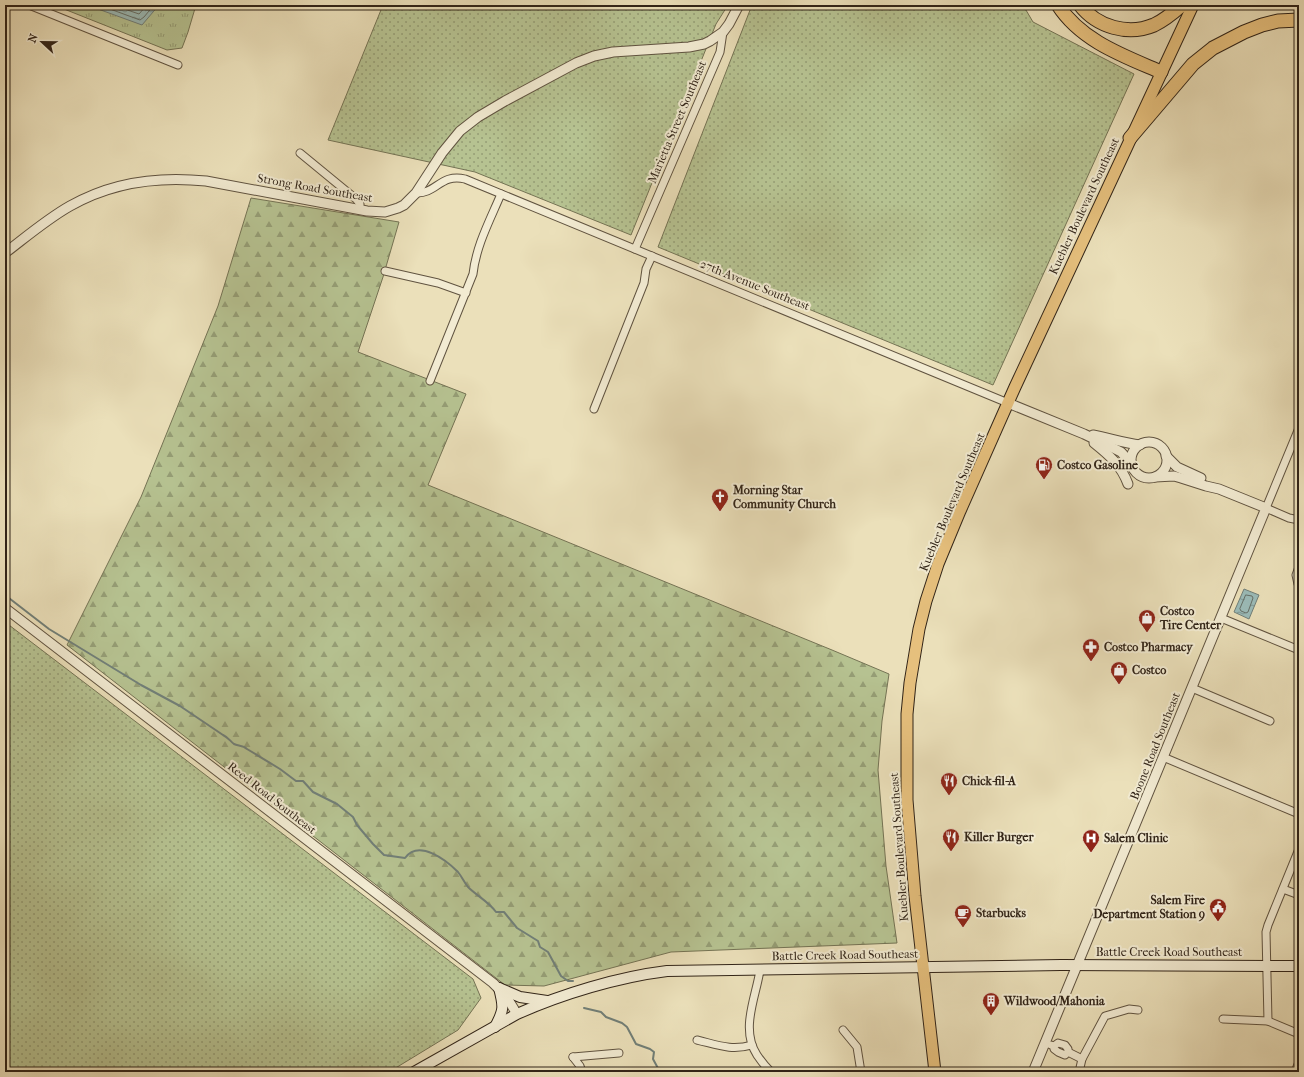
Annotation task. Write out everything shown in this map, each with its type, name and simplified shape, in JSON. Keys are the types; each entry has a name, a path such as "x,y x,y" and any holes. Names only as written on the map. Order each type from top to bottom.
{"highway":[{"path":"1058,5 1065,16 1085,34 1117,52 1161,72"},
{"path":"1080,5 1086,13 1099,22 1112,27 1127,30 1141,29 1155,25 1182,5"},
{"path":"1130,138 1193,64 1213,48 1244,32 1262,25 1299,20"}],"main road":[{"name":"Kuebler Boulevard Southeast","path":"935,1072 909,842 907,808 907,714 910,683 919,629 938,564 960,510 1192,5"},
{"name":"Battle Creek Road Southeast","path":"414,1072 517,1014 547,1001 603,984 650,973 667,971 943,966 1299,966"},
{"path":"499,988 520,997 547,1001"},
{"path":"495,1027 503,1010 499,988"}],"street":[{"path":"29,5 178,65"},
{"name":"Marietta Street Southeast","path":"635,249 720,52 723,32 732,20 739,5"},
{"name":"Strong Road Southeast","path":"5,253 50,219 82,199 116,186 150,180 184,179 206,181 360,210 378,212 391,210 404,205 416,193 448,144 469,123 503,102 576,63 594,56 608,53 697,46 710,41 723,32"},
{"path":"300,153 356,199 360,204 360,210"},
{"name":"27th Avenue Southeast","path":"416,193 422,193 446,179 458,177 1084,434 1120,452 1132,464"},
{"path":"430,381 466,293 473,274 474,262 481,242 501,194"},
{"path":"594,409 644,283 646,269 652,256"},
{"path":"385,271 438,283 466,293"},
{"name":"Boone Road Southeast","path":"1033,1072 1049,1044 1078,965 1299,428"},
{"path":"1084,434 1114,459 1125,475 1128,484"},
{"name":"27th Avenue Southeast","path":"1084,434 1140,445"},
{"path":"1155,477 1160,474 1167,462 1164,451 1156,444 1151,442 1140,445 1136,448 1131,458 1135,472 1140,475 1150,478 1174,476 1219,489 1290,518 1299,520"},
{"path":"1166,456 1177,467 1208,481 1219,489"},
{"path":"1298,584 1296,574 1299,567"},
{"name":"Reed Road Southeast","path":"5,608 499,988 506,996 517,1014"},
{"path":"1221,618 1299,650"},
{"path":"1192,688 1270,721"},
{"path":"1163,757 1299,814"},
{"path":"1268,1021 1266,932 1299,849"},
{"path":"1283,889 1299,895"},
{"path":"760,970 749,1030 752,1045 757,1056 771,1072"},
{"path":"1079,1072 1082,1059 1105,1016 1129,1009 1138,1010"},
{"path":"1222,1019 1268,1021 1299,1034"},
{"path":"843,1030 857,1047 861,1072"},
{"path":"697,1040 732,1048 742,1048 752,1045"},
{"path":"1049,1044 1062,1054 1065,1055 1068,1052 1082,1059"},
{"path":"582,1072 580,1066 573,1057 619,1053"},
{"path":"1295,1072 1299,1062"}],"green space":[{"path":"54,5 196,5 182,48 167,50"},
{"path":"383,5 728,5 716,24 631,235 475,172 328,140"},
{"path":"752,5 1023,5 1033,22 1134,74 993,385 658,247"},
{"path":"251,198 399,222 383,277 358,352 466,394 428,485 889,674 882,721 878,770 886,866 897,943 671,952 544,986 505,985 67,645 141,497 218,306"},
{"path":"5,622 473,979 481,998 458,1030 389,1072 5,1072"}],"water":[{"path":"87,5 159,5 142,25"},
{"path":"1244,589 1259,595 1249,619 1234,612"}],"waterway":[{"path":"5,595 49,629 141,685 180,706 227,737 234,744 242,746 280,769 296,781 303,781 313,792 337,804 353,817 357,825 384,855 405,858 418,850 432,853 440,857 458,872 468,887 490,905 496,912 504,912 517,928 538,941 540,947 548,952 561,976 568,981 573,981"},
{"path":"584,1008 601,1012 606,1017 622,1023 627,1027 636,1044 654,1052 653,1059 660,1072"}],"place":[{"name":"Costco Gasoline","path":"1044,480"},
{"name":"Morning Star Community Church","path":"720,512"},
{"name":"Costco Tire Center","path":"1147,633"},
{"name":"Costco Pharmacy","path":"1091,662"},
{"name":"Costco","path":"1119,685"},
{"name":"Chick-fil-A","path":"949,796"},
{"name":"Killer Burger","path":"951,852"},
{"name":"Salem Clinic","path":"1091,853"},
{"name":"Salem Fire Department Station 9","path":"1218,922"},
{"name":"Starbucks","path":"963,928"},
{"name":"Wildwood/Mahonia","path":"991,1016"}]}
